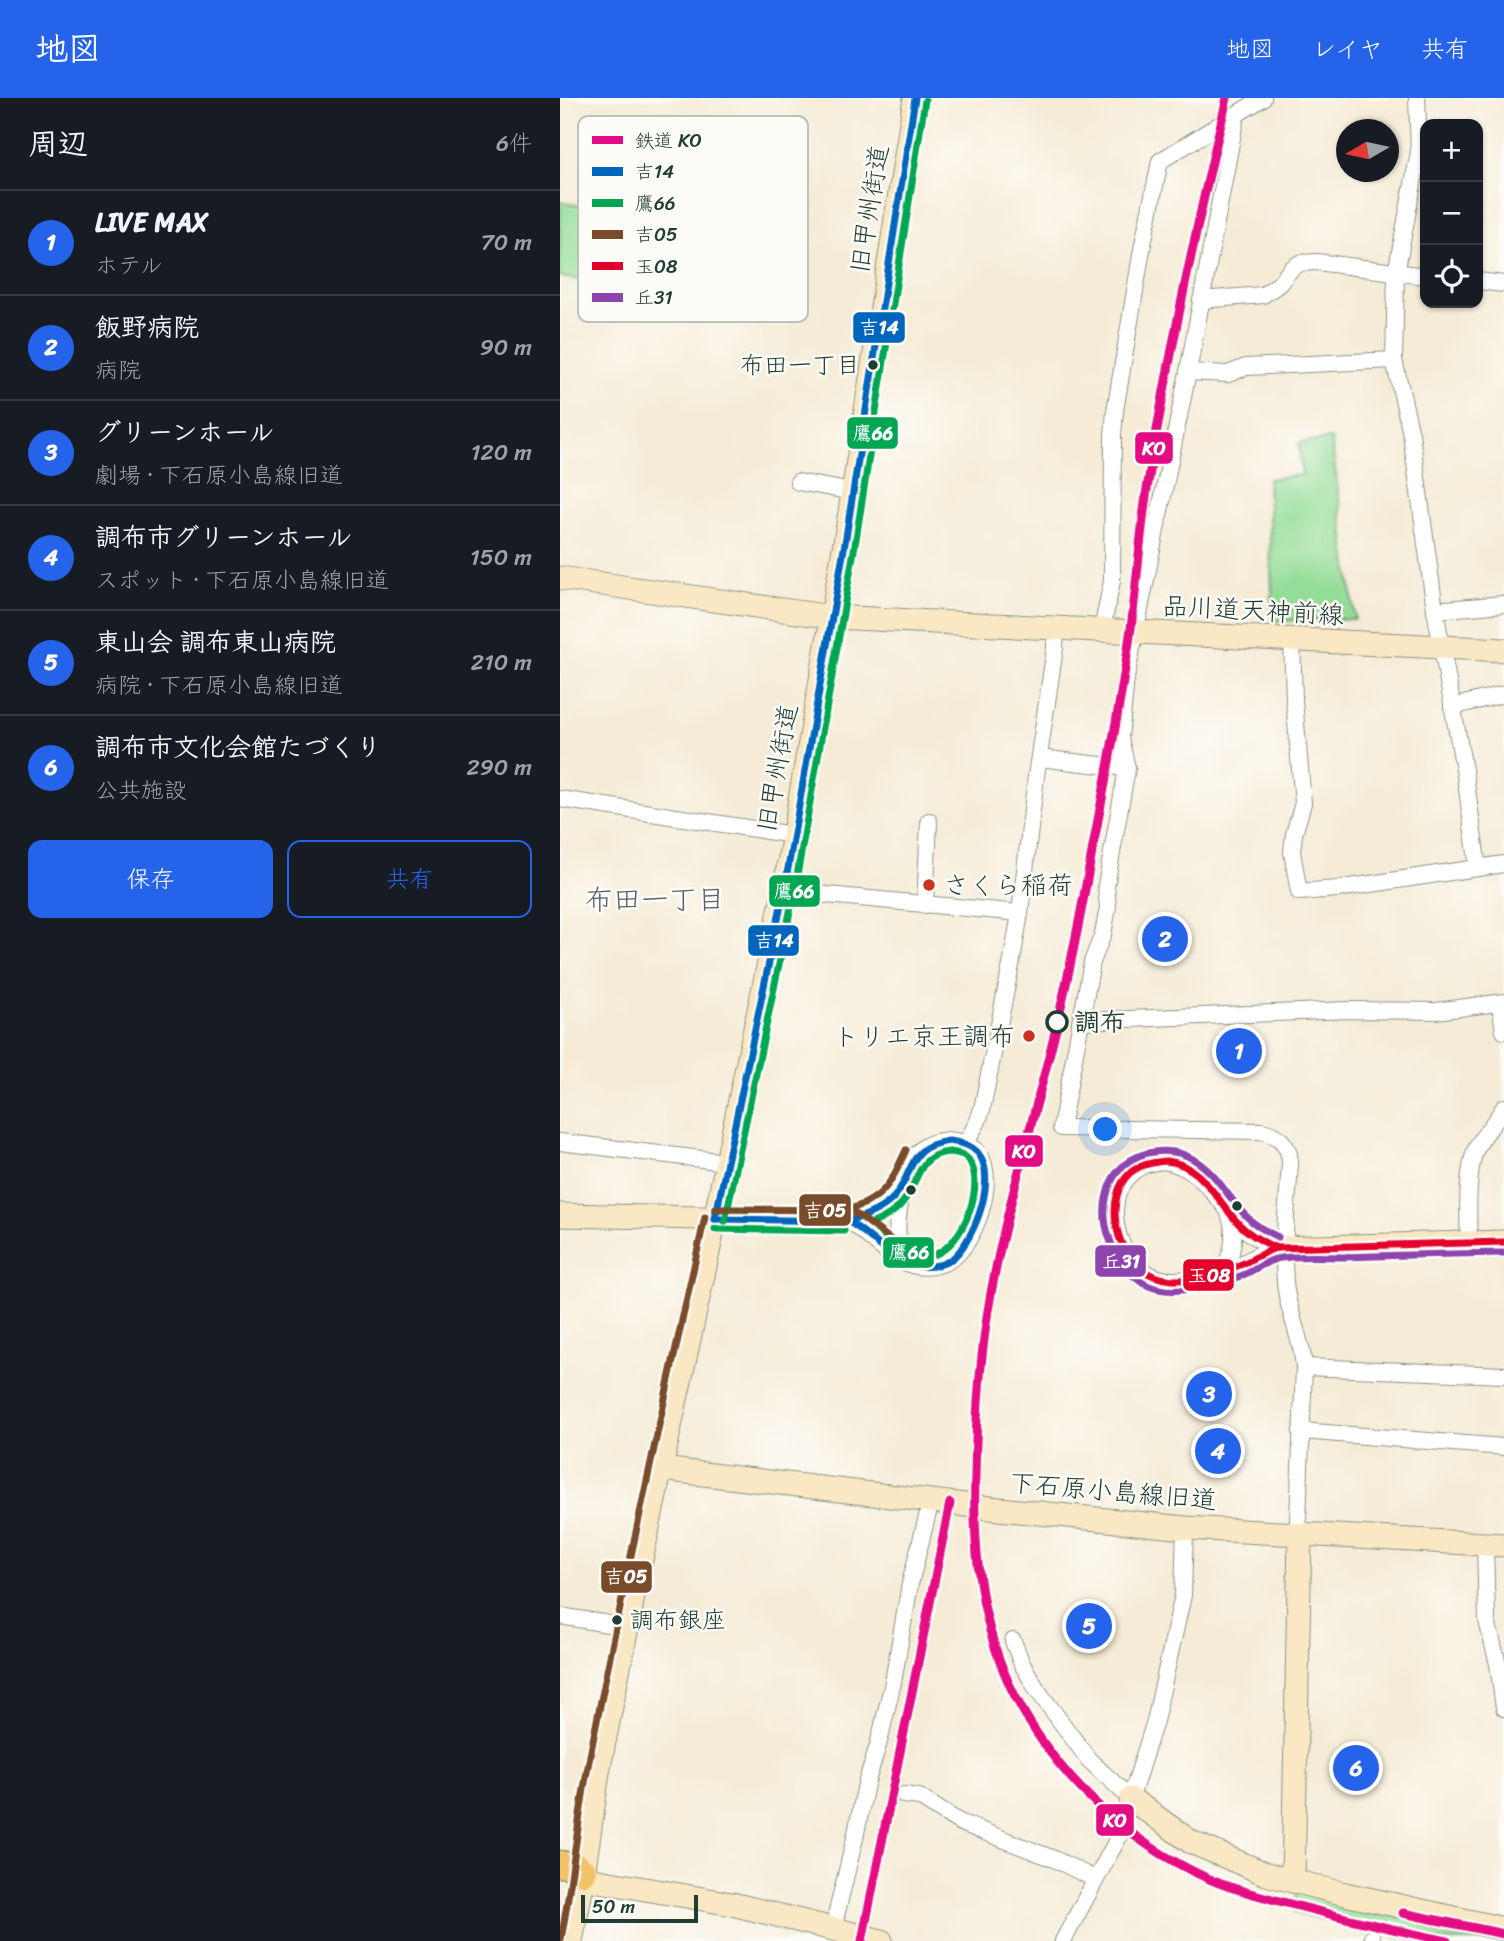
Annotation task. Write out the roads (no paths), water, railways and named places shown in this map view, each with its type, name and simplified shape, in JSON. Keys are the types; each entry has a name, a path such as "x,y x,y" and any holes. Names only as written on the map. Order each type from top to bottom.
{"street":[{"name":"旧甲州街道","path":"627,1627 784,891 853,492 915,98"},
{"path":"1102,630 1112,581 1115,411 1142,249 1160,161 1263,98"},
{"path":"1417,98 1419,152 1396,273 1394,360 1411,434 1435,610 1465,775 1478,868"},
{"path":"1236,116 1126,678 1120,738 1127,768 1106,886 1108,907 1103,934 1092,962 1061,1128 1261,1131 1274,1134 1288,1148 1290,1162 1281,1248 1287,1295 1301,1345 1304,1367 1298,1520 1300,1535 1293,1881"},
{"path":"1201,300 1263,295 1279,284 1291,269 1300,263 1317,262 1420,275"},
{"path":"1483,282 1504,284"},
{"path":"1188,372 1228,374 1246,367 1394,360"},
{"path":"798,482 853,492"},
{"name":"品川道天神前線","path":"560,578 832,617 1504,650"},
{"path":"1435,610 1504,604"},
{"path":"966,1143 982,1109 1012,960 1056,628"},
{"path":"1292,640 1303,803 1292,852 1299,892 1337,890 1504,864"},
{"path":"1452,707 1504,694"},
{"path":"1039,758 1127,768"},
{"path":"560,799 793,835"},
{"path":"925,905 929,821"},
{"path":"784,891 1020,913"},
{"path":"1080,1021 1348,1010 1436,1011 1502,1002 1504,1031"},
{"path":"1469,1243 1471,1166 1481,1139 1504,1107"},
{"path":"560,1215 847,1221 866,1216 883,1206 899,1190 916,1154 929,1143 949,1140 966,1143 977,1151 985,1169 986,1185 979,1216 955,1257 941,1265 915,1266 904,1262 847,1221"},
{"path":"560,1142 726,1162"},
{"path":"1281,1248 1252,1235 1204,1181 1175,1162 1163,1161 1144,1165 1136,1170 1120,1188 1115,1200 1116,1230 1124,1250 1137,1268 1154,1277 1172,1280 1232,1268 1256,1255 1281,1248 1504,1242"},
{"path":"905,1178 897,1233 906,1257 915,1266"},
{"path":"1220,1271 1230,1257 1232,1246 1233,1228 1226,1208"},
{"path":"1304,1367 1504,1375"},
{"path":"1301,1431 1504,1447"},
{"name":"下石原小島線旧道","path":"660,1469 1185,1528 1495,1544"},
{"path":"844,1934 855,1838 866,1784 882,1730 910,1584 931,1501"},
{"path":"1063,1941 1118,1838 1155,1721 1183,1595 1185,1528"},
{"path":"1495,1544 1488,1621 1501,1667 1504,1708"},
{"path":"560,1616 627,1627 598,1772 572,1868 571,1941"},
{"path":"1013,1641 1022,1664 1038,1691 1088,1760 1131,1800 1191,1842 1266,1874 1504,1929"},
{"path":"904,1795 919,1797 959,1822 1054,1859 1095,1879"},
{"path":"572,1868 593,1880 732,1904 844,1934 881,1941"}],"rail line":[{"name":"KO","path":"1227,98 1194,244 1155,440 1123,684 1078,927 1056,1027 1011,1202 987,1316 976,1430 975,1533 981,1589 986,1616 1003,1670 1032,1725 1072,1779 1121,1825 1177,1863 1225,1885 1321,1912 1447,1941"},
{"name":"KO","path":"862,1941 950,1503"},
{"name":"KO","path":"1403,1913 1504,1934"}],"place":[{"name":"布田一丁目","path":"873,365"},
{"name":"さくら稲荷","path":"929,885"},
{"name":"飯野病院","path":"1165,939"},
{"name":"調布","path":"1057,1022"},
{"name":"トリエ京王調布","path":"1029,1036"},
{"name":"LIVE MAX","path":"1239,1051"},
{"name":"グリーンホール","path":"1209,1394"},
{"name":"調布市グリーンホール","path":"1218,1451"},
{"name":"調布銀座","path":"617,1620"},
{"name":"東山会 調布東山病院","path":"1089,1626"},
{"name":"調布市文化会館たづくり","path":"1356,1768"}],"district":[{"name":"布田一丁目","path":"655,899"}]}
